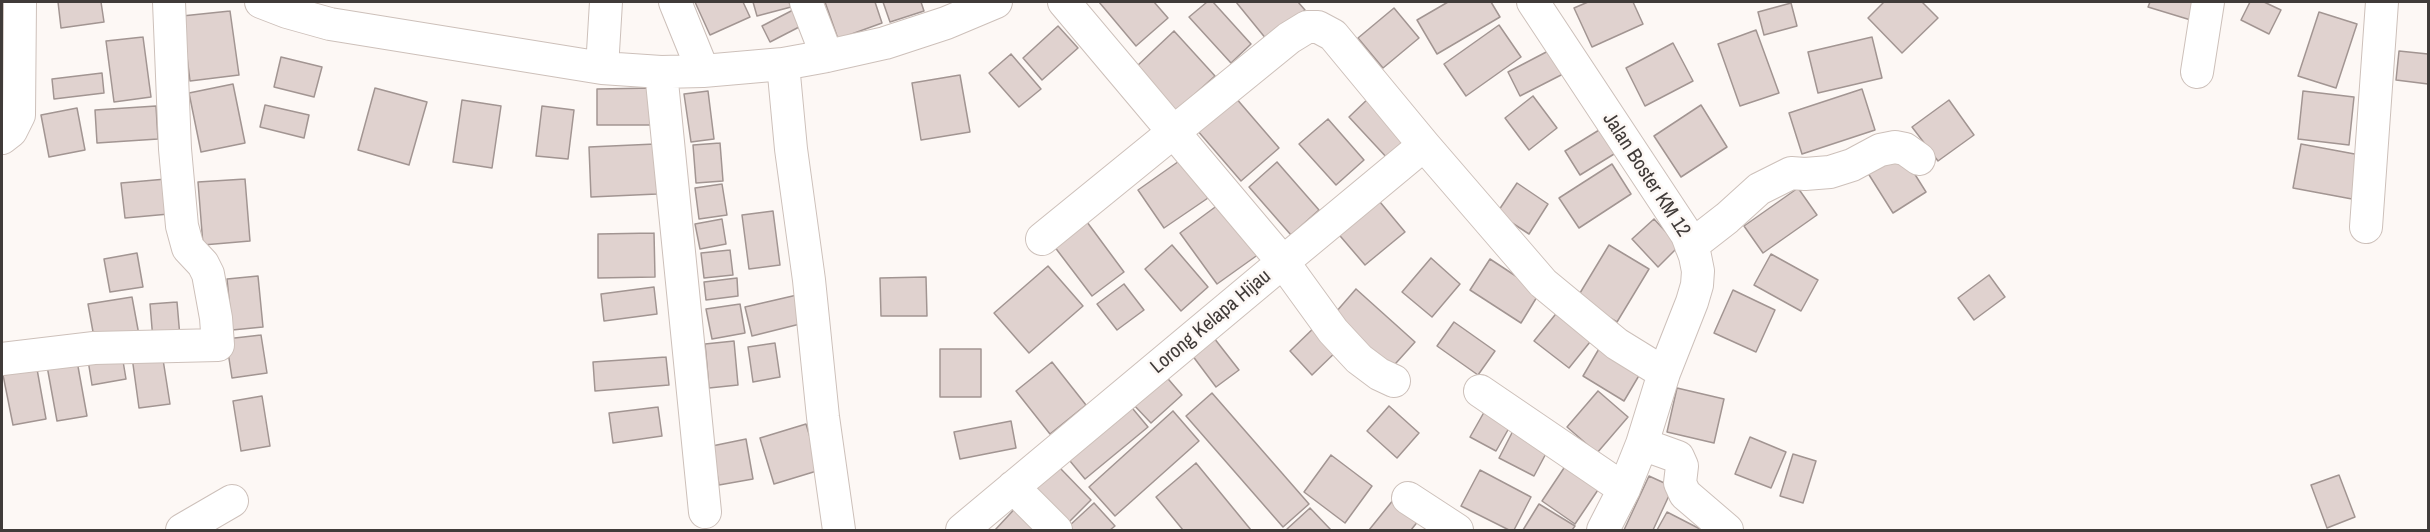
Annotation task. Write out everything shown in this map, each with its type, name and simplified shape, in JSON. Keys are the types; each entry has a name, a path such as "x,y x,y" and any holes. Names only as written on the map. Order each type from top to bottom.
{"street":[{"path":"2,138 11,131 19,115 20,2"},
{"path":"2,359 94,348 218,345 208,274 203,264 188,248 182,226 175,149 169,2"},
{"path":"261,2 330,24 602,68 661,72 783,64 827,56 885,43 942,12 996,2"},
{"path":"602,68 606,2"},
{"path":"675,2 703,71"},
{"path":"806,2 827,56"},
{"name":"Lorong Kelapa Hijau","path":"962,531 1283,262 1064,2"},
{"name":"Jalan Boster KM 12","path":"1533,2 1687,235 1698,271 1697,285 1664,373 1642,444 1624,489 1603,531"},
{"path":"2198,72 2208,2"},
{"path":"2366,227 2382,2"},
{"path":"1042,239 1288,38 1307,27 1318,27 1333,35 1543,283 1617,344 1664,373"},
{"path":"783,64 823,417 839,531"},
{"path":"661,72 705,512"},
{"path":"1394,381 1379,374 1359,359 1334,331 1283,262 1424,145"},
{"path":"1691,246 1759,189 1791,173 1830,172 1852,165 1880,150 1895,147 1905,149 1919,159"},
{"path":"1480,391 1624,489"},
{"path":"1642,444 1678,458 1682,466 1680,483 1685,494 1727,531"},
{"path":"1013,487 1056,531"},
{"path":"1407,498 1457,531"},
{"path":"182,531 232,501"}],"building":[{"path":"58,2 101,2 104,22 61,28"},
{"path":"695,2 743,2 750,17 710,35"},
{"path":"753,2 789,2 791,7 757,16"},
{"path":"825,2 875,2 882,23 838,39"},
{"path":"883,2 921,2 924,11 890,22"},
{"path":"1099,2 1154,2 1168,18 1136,46"},
{"path":"1207,2 1213,2 1251,44 1231,63 1189,17"},
{"path":"1236,2 1298,2 1305,10 1267,40"},
{"path":"1448,2 1491,2 1500,17 1437,54 1417,20"},
{"path":"1588,2 1633,2 1643,24 1592,47 1574,8"},
{"path":"1884,2 1922,2 1938,18 1902,53 1868,18"},
{"path":"2150,2 2200,2 2194,21 2148,7"},
{"path":"2250,2 2264,2 2281,10 2269,34 2241,20"},
{"path":"1791,3 1797,26 1764,35 1758,12"},
{"path":"1394,8 1419,38 1383,68 1358,38"},
{"path":"795,9 803,25 770,42 762,26"},
{"path":"230,11 239,75 190,81 182,16"},
{"path":"2319,12 2357,24 2336,88 2298,76"},
{"path":"1499,25 1521,57 1466,96 1444,64"},
{"path":"1058,26 1078,48 1042,80 1023,58"},
{"path":"1756,30 1779,93 1740,106 1718,44"},
{"path":"1174,31 1215,76 1176,111 1136,67"},
{"path":"143,37 151,97 114,102 106,41"},
{"path":"1872,37 1882,78 1818,93 1808,52"},
{"path":"1673,43 1693,81 1645,106 1626,68"},
{"path":"1552,49 1565,73 1520,96 1508,72"},
{"path":"2399,51 2428,54 2428,84 2396,80"},
{"path":"1011,54 1041,89 1019,107 989,73"},
{"path":"281,57 322,67 314,97 274,87"},
{"path":"102,73 104,93 54,99 52,79"},
{"path":"960,75 970,132 921,140 912,83"},
{"path":"233,84 245,143 201,152 189,93"},
{"path":"375,88 427,102 409,165 358,150"},
{"path":"654,88 655,125 597,125 597,89"},
{"path":"1862,89 1875,130 1802,154 1789,113"},
{"path":"708,91 714,139 691,142 684,94"},
{"path":"2303,91 2354,97 2349,145 2298,139"},
{"path":"1372,95 1412,137 1389,160 1349,117"},
{"path":"1533,96 1557,128 1529,150 1505,118"},
{"path":"1235,97 1279,148 1241,181 1197,130"},
{"path":"462,100 501,106 492,168 453,162"},
{"path":"1949,100 1974,135 1938,161 1912,127"},
{"path":"265,105 309,115 304,138 260,127"},
{"path":"1701,105 1727,147 1681,177 1654,136"},
{"path":"156,106 158,139 97,143 95,110"},
{"path":"542,106 574,110 568,159 536,156"},
{"path":"77,108 85,150 49,157 41,115"},
{"path":"1328,119 1364,160 1336,185 1299,144"},
{"path":"1604,127 1619,151 1580,175 1565,151"},
{"path":"720,143 723,181 696,183 693,145"},
{"path":"655,144 657,194 591,197 589,147"},
{"path":"2301,144 2360,155 2352,199 2293,188"},
{"path":"1899,149 1926,192 1893,213 1866,170"},
{"path":"1182,159 1208,198 1164,228 1138,190"},
{"path":"1277,162 1319,210 1291,235 1249,187"},
{"path":"1612,164 1631,194 1579,228 1559,198"},
{"path":"166,179 169,214 125,218 121,183"},
{"path":"245,179 250,241 203,245 198,182"},
{"path":"1517,183 1548,204 1529,234 1497,213"},
{"path":"722,184 727,215 699,219 695,188"},
{"path":"1798,188 1817,215 1763,253 1744,226"},
{"path":"1375,196 1405,232 1365,265 1335,230"},
{"path":"1222,202 1259,254 1217,284 1180,233"},
{"path":"773,211 780,265 749,269 742,215"},
{"path":"722,219 726,244 700,249 695,224"},
{"path":"1654,219 1679,246 1658,267 1632,239"},
{"path":"1087,222 1124,272 1092,296 1054,246"},
{"path":"654,233 655,277 598,278 598,234"},
{"path":"1172,245 1208,287 1181,311 1145,269"},
{"path":"1609,245 1649,269 1617,322 1577,298"},
{"path":"730,250 733,275 704,278 701,253"},
{"path":"137,253 143,287 110,292 104,259"},
{"path":"1771,254 1818,280 1801,311 1754,285"},
{"path":"1431,258 1460,284 1432,317 1402,292"},
{"path":"1490,259 1540,292 1521,323 1470,290"},
{"path":"1048,266 1083,306 1029,353 994,313"},
{"path":"1989,275 2005,297 1974,320 1958,298"},
{"path":"258,276 263,327 232,330 227,279"},
{"path":"926,277 927,316 881,316 880,278"},
{"path":"737,278 738,296 706,300 704,282"},
{"path":"1124,284 1144,310 1117,330 1097,304"},
{"path":"654,287 657,314 604,321 601,294"},
{"path":"1356,289 1415,342 1387,373 1329,320"},
{"path":"1733,290 1775,310 1756,352 1714,333"},
{"path":"797,295 804,323 752,336 745,307"},
{"path":"132,297 139,335 95,343 88,304"},
{"path":"177,302 180,337 153,340 150,304"},
{"path":"740,304 745,333 712,339 706,309"},
{"path":"1559,310 1594,337 1569,368 1534,341"},
{"path":"1320,322 1342,346 1312,375 1290,351"},
{"path":"1454,322 1495,351 1478,375 1437,346"},
{"path":"261,335 267,373 232,378 226,339"},
{"path":"1214,338 1239,370 1216,387 1192,355"},
{"path":"734,341 738,385 709,388 705,344"},
{"path":"1603,342 1644,367 1624,401 1583,376"},
{"path":"775,343 780,377 753,382 748,347"},
{"path":"121,349 126,379 92,385 87,354"},
{"path":"940,349 981,349 981,397 940,397"},
{"path":"162,353 170,404 139,408 132,357"},
{"path":"666,357 669,385 595,391 593,362"},
{"path":"77,361 87,416 57,421 47,366"},
{"path":"1052,362 1086,405 1050,434 1016,391"},
{"path":"37,369 46,419 13,425 3,375"},
{"path":"1163,373 1182,395 1151,423 1131,402"},
{"path":"1677,388 1724,399 1714,443 1667,432"},
{"path":"1598,391 1628,417 1597,453 1567,427"},
{"path":"1212,393 1309,504 1283,527 1186,416"},
{"path":"262,396 270,446 241,451 233,401"},
{"path":"1128,403 1148,427 1085,479 1065,455"},
{"path":"1389,406 1419,433 1397,458 1367,431"},
{"path":"658,407 662,436 613,443 609,413"},
{"path":"1487,407 1513,421 1496,451 1470,437"},
{"path":"1173,411 1199,441 1115,516 1089,487"},
{"path":"1011,421 1016,448 960,459 954,432"},
{"path":"806,424 820,470 774,484 760,438"},
{"path":"1515,427 1550,446 1534,476 1499,458"},
{"path":"1750,437 1786,452 1771,488 1735,474"},
{"path":"746,439 753,479 719,485 712,446"},
{"path":"1793,454 1816,461 1803,503 1780,496"},
{"path":"1331,455 1372,486 1345,523 1304,492"},
{"path":"1570,459 1604,481 1575,524 1542,501"},
{"path":"1196,463 1251,530 1183,530 1156,497"},
{"path":"1059,467 1091,500 1069,522 1036,489"},
{"path":"1480,470 1531,497 1514,530 1509,530 1461,506"},
{"path":"2339,475 2355,517 2327,528 2311,485"},
{"path":"1649,476 1673,487 1653,530 1624,530"},
{"path":"1398,494 1423,515 1411,530 1369,530"},
{"path":"1021,502 1053,530 995,530"},
{"path":"1094,503 1115,526 1110,530 1073,530 1069,526"},
{"path":"1539,504 1575,526 1572,530 1523,530"},
{"path":"1310,508 1331,530 1287,529"},
{"path":"1667,512 1702,530 1657,530"}]}
